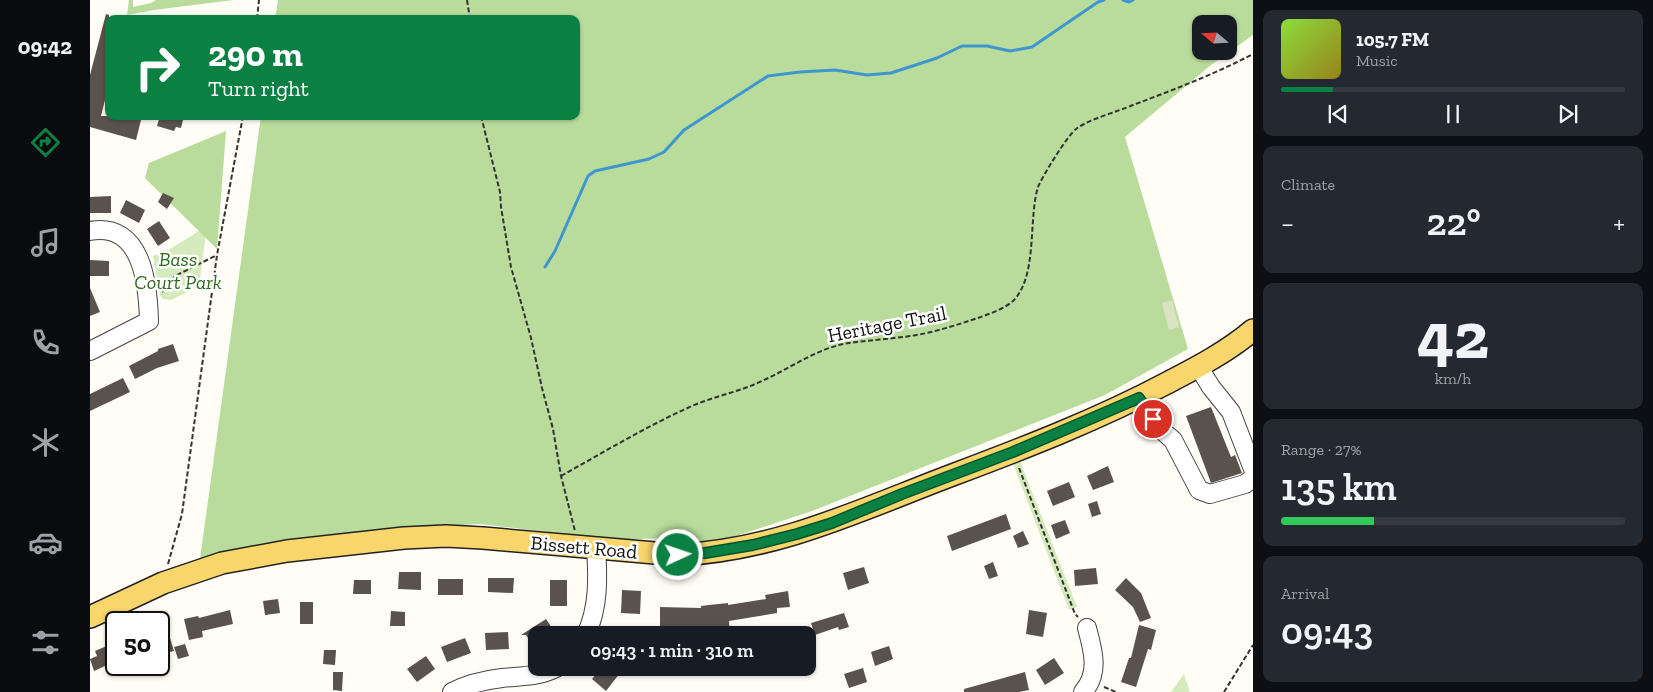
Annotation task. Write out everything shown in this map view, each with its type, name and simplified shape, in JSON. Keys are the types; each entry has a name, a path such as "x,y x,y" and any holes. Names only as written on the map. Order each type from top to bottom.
{"main road":[{"name":"Bissett Road","path":"90,617 163,583 204,568 249,557 404,538 446,536 678,555 705,553 753,545 832,523 1013,452 1139,398 1220,354 1253,330"}],"street":[{"path":"90,231 105,230 114,232 123,236 132,246 145,281 149,314 90,350"},
{"path":"1198,366 1211,387 1231,412 1253,468"},
{"path":"1139,398 1159,428 1174,440 1199,490 1210,494 1245,484 1253,478"},
{"path":"586,547 597,592 595,610 589,626"},
{"path":"1083,692 1091,680 1094,660 1087,628"},
{"path":"452,692 479,682 528,676"}],"path":[{"path":"257,15 259,0"},
{"path":"467,0 469,15"},
{"name":"Heritage Trail","path":"561,476 618,443 692,406 750,387 831,347 912,336 950,327 990,314 1013,301 1024,283 1030,262 1033,211 1039,185 1064,143 1077,129 1101,117 1253,54"},
{"path":"163,583 182,514 218,255 242,120"},
{"path":"482,120 500,192 511,267 531,338 561,476 574,526 586,547"},
{"path":"149,314 175,276 218,255"},
{"path":"1013,452 1075,614 1087,628"},
{"path":"1224,692 1253,645"}],"green space":[{"path":"129,0 133,0 133,7 156,0 234,0 127,15"},
{"path":"278,0 1253,0 1253,35 1238,46 1238,15 1192,15 1192,60 1218,60 1125,137 1188,349 1105,395 812,511 691,551 664,538 618,540 480,524 359,531 200,559 260,120 580,120 580,15 276,15"},
{"path":"226,131 217,249 145,178 149,163"},
{"name":"Bass Court Park","path":"207,226 199,286 171,300 163,299 160,295 153,256 165,252"},
{"path":"1172,300 1179,327 1169,330 1162,303"},
{"path":"1020,461 1077,607 1069,610 1013,464"},
{"path":"1184,674 1190,692 1171,692"}],"building":[{"path":"105,18 105,100 101,116 105,116 105,120 141,120 136,140 90,127 90,75"},
{"path":"159,120 183,120 181,128 176,127 174,131 157,126"},
{"path":"163,193 174,198 167,209 158,202"},
{"path":"111,196 111,213 90,213 90,197"},
{"path":"126,200 145,210 139,223 120,213"},
{"path":"159,221 170,238 158,246 147,229"},
{"path":"90,260 109,261 109,276 90,276"},
{"path":"90,288 100,312 90,316"},
{"path":"173,344 179,361 157,368 135,379 129,366 158,351 158,349"},
{"path":"123,378 130,392 90,411 90,394"},
{"path":"1211,407 1231,457 1235,455 1242,473 1211,483 1186,416"},
{"path":"1108,466 1114,482 1093,490 1087,476"},
{"path":"1069,482 1075,497 1053,506 1047,491"},
{"path":"1097,501 1101,514 1092,517 1088,504"},
{"path":"1006,514 1011,529 952,551 947,536"},
{"path":"1065,520 1070,533 1056,539 1051,525"},
{"path":"1023,531 1029,544 1018,548 1013,536"},
{"path":"993,562 998,576 989,579 984,566"},
{"path":"864,567 869,583 848,590 843,573"},
{"path":"1096,568 1098,584 1075,586 1074,570"},
{"path":"399,572 421,572 421,590 398,589"},
{"path":"488,578 514,578 513,593 488,592"},
{"path":"1126,578 1141,593 1151,618 1140,622 1133,607 1115,590"},
{"path":"438,579 463,579 463,595 438,595"},
{"path":"354,580 371,580 371,594 353,594"},
{"path":"550,580 567,580 567,606 550,606"},
{"path":"622,590 641,591 640,614 621,613"},
{"path":"788,591 790,607 777,608 777,613 729,621 729,626 660,626 660,607 701,608 701,606 709,605 728,603 728,605 766,599 765,595"},
{"path":"278,599 280,613 265,615 263,601"},
{"path":"300,602 313,602 313,624 300,624"},
{"path":"230,610 233,624 202,631 203,637 189,640 184,619 198,616 199,618"},
{"path":"1029,610 1047,613 1043,637 1026,634"},
{"path":"391,611 405,612 405,626 390,626"},
{"path":"844,613 849,627 839,630 838,627 816,635 816,626 812,626 811,623"},
{"path":"546,619 551,626 535,626"},
{"path":"1139,625 1156,630 1151,650 1148,649 1136,687 1121,682 1129,658 1131,658"},
{"path":"528,631 528,638 526,635 521,635"},
{"path":"508,632 509,649 486,650 485,633"},
{"path":"170,638 174,651 170,652"},
{"path":"465,638 471,653 447,662 441,647"},
{"path":"185,644 189,656 178,659 174,647"},
{"path":"889,646 893,659 875,666 871,652"},
{"path":"105,647 105,666 94,671 90,659 97,656 95,651"},
{"path":"324,650 336,650 335,665 323,664"},
{"path":"426,656 435,669 417,682 407,669"},
{"path":"1054,658 1064,673 1045,685 1036,670"},
{"path":"863,668 867,682 849,688 844,674"},
{"path":"333,672 343,672 342,691 333,690"},
{"path":"1025,672 1029,690 1019,692 964,692 964,689"},
{"path":"594,676 618,676 606,691 592,679"}],"waterway":[{"path":"545,267 555,251 588,176 595,171 649,159 664,152 684,130 768,76 835,70 867,75 891,73 937,58 962,46 987,46 1010,51 1032,47 1098,2 1104,0"},
{"path":"1123,0 1129,2 1133,0"}],"route":[{"path":"678,555 705,553 753,545 832,523 1013,452 1139,398 1153,419"}]}
